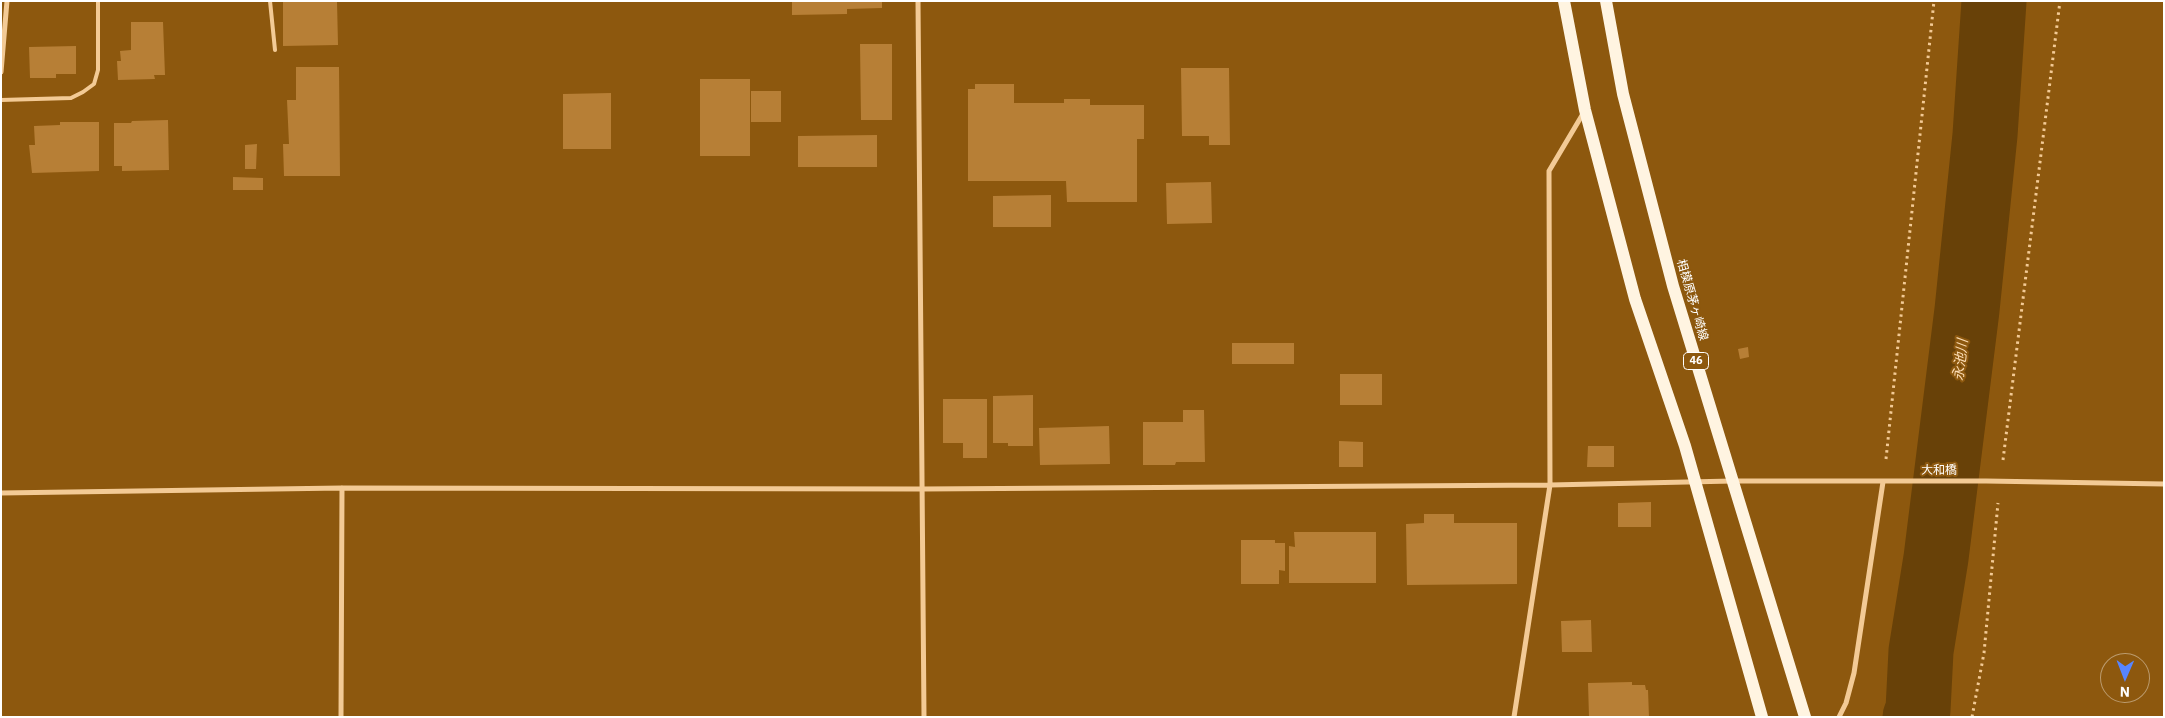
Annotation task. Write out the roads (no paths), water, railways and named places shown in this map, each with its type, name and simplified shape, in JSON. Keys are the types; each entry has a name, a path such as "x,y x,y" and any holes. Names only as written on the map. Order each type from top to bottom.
{"main road":[{"path":"1564,1 1585,110 1636,299 1686,446 1762,717"},
{"name":"相模原茅ヶ崎線","path":"1606,1 1623,94 1668,267 1805,717"}],"street":[{"path":"1,72 7,1"},
{"path":"918,1 924,717"},
{"path":"1514,717 1550,485 1550,171 1585,110"},
{"name":"大和橋","path":"1,493 342,488 1550,485 1733,481 2000,481 2164,484"},
{"path":"1839,717 1846,703 1854,673 1883,482"},
{"path":"341,717 342,488"}],"lane":[{"path":"1,100 71,98 94,84 98,70 98,1"},
{"path":"270,1 274,50"}],"waterway":[{"name":"永池川","path":"1915,717 1918,710 1921,651 1936,558 1967,310 1985,135 1994,1"}]}
